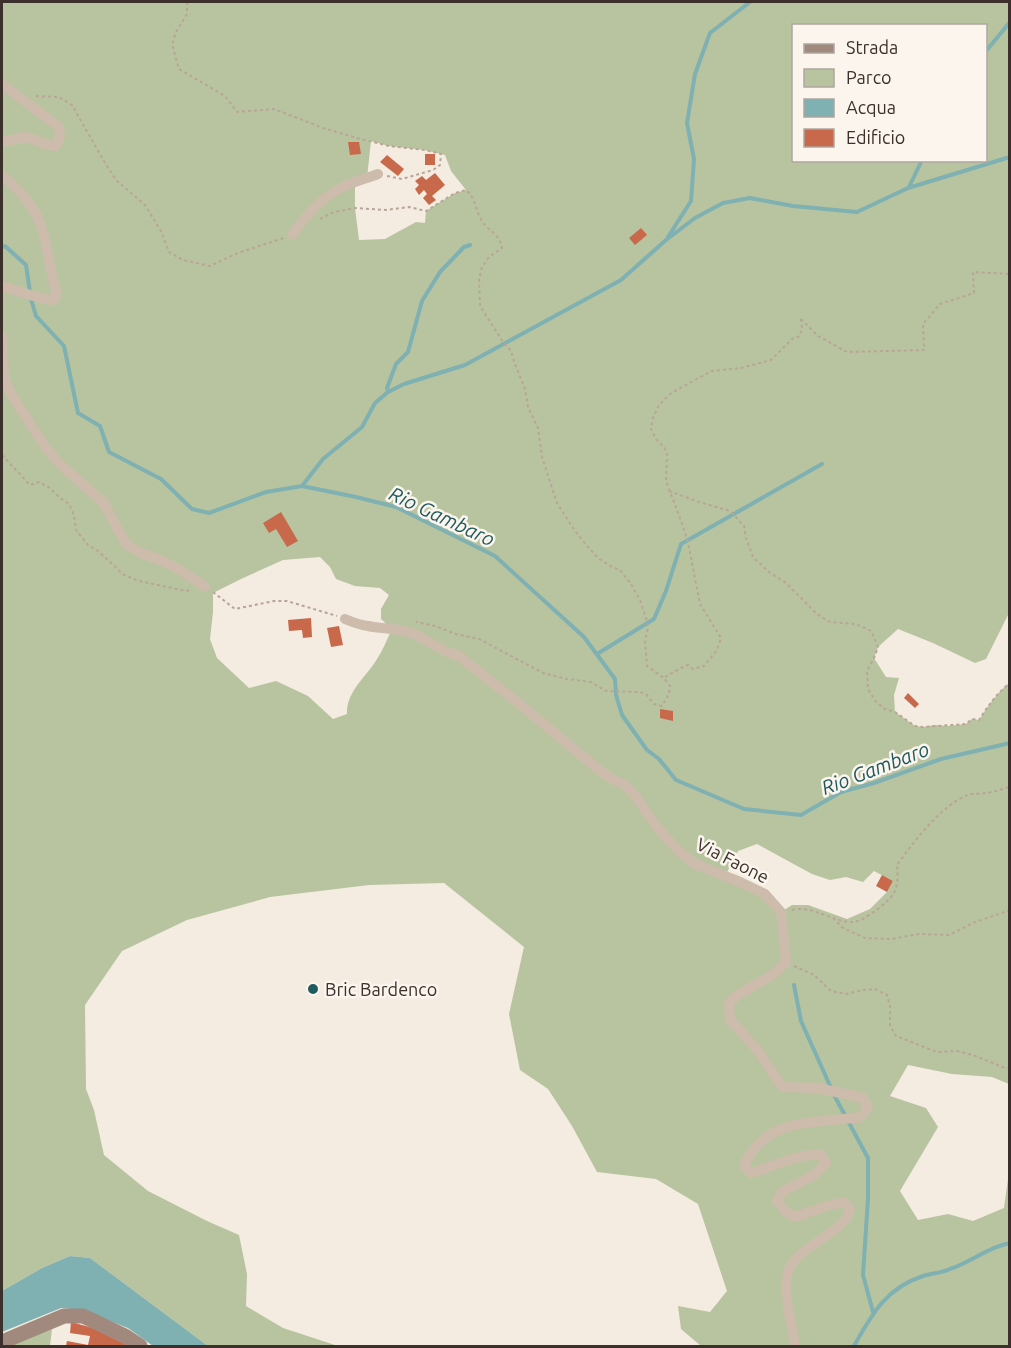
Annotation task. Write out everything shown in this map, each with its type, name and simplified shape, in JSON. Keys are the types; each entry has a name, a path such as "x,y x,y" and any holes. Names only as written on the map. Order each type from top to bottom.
{"street":[{"path":"2,84 58,127 60,136 56,146 27,136 2,142"},
{"path":"292,235 306,216 324,198 339,189 378,174"},
{"path":"2,176 35,211 43,231 47,257 57,293 53,300 30,296 2,286"},
{"path":"2,336 5,379 11,394 46,448 60,464 104,502 127,545 182,571 205,587"},
{"name":"Via Faone","path":"345,619 367,626 411,633 447,653 459,656 598,769 625,785 638,799 660,832 695,864 765,894 781,912 781,915"},
{"path":"781,915 786,963 774,974 736,996 729,1003 730,1018 758,1051 782,1087 818,1088 863,1098 868,1107 861,1117 790,1125 756,1145 744,1166 751,1173 808,1154 820,1154 826,1162 815,1174 783,1192 777,1202 795,1217 844,1202 850,1209 846,1218 829,1234 794,1260 787,1273 786,1296 795,1347"},
{"path":"2,1342 64,1316 82,1316 125,1336 140,1347"}],"path":[{"path":"187,2 187,14 172,44 179,69 225,96 237,112 274,109 357,138 389,146 441,154 440,165 433,170 402,179 378,174"},
{"path":"28,92 37,96 59,97 72,105 116,180 145,205 161,231 169,252 183,260 210,266 238,253 274,243 292,235"},
{"path":"318,220 334,212 355,208 386,210 409,207 426,211 455,194 466,190 472,194 482,222 496,235 502,248 489,257 482,267 479,279 480,306 511,351 525,389 528,407 538,428 542,457 557,503 575,531 598,558 620,570 631,584 648,628 645,641 647,666 664,678 670,686 669,694 662,706 654,704 647,695 640,692 606,691 591,682 543,673 479,639 416,622"},
{"path":"664,678 688,665 693,669 704,666 717,650 721,638 700,604 688,542 666,481 667,454 651,429 659,405 670,394 712,371 741,368 771,360 792,339 800,336 801,319 818,336 847,352 924,350 923,324 940,304 974,293 973,272 1010,274"},
{"path":"2,455 30,485 39,482 69,504 74,515 76,530 88,545 124,575 139,581 186,591 205,587 235,609 274,601 287,601 345,619"},
{"path":"669,491 730,511 744,526 753,557 769,572 786,583 817,615 830,622 856,624 871,631 878,647 867,671 868,689 876,702 915,726 948,726 966,724 972,719 979,720 988,705 1010,683"},
{"path":"781,915 798,909 853,923 865,918 882,906 894,893 898,878 897,865 931,823 954,803 968,795 989,793 1010,787"},
{"path":"832,917 843,928 865,938 891,939 919,934 949,936 973,923 1010,910"},
{"path":"786,963 814,975 831,991 846,994 874,989 887,995 890,1006 890,1026 896,1036 937,1052 957,1051 1010,1068"}],"green space":[{"path":"2,2 1009,2 1009,613 986,659 975,663 898,629 878,647 874,658 886,677 899,678 894,695 895,712 915,726 948,726 966,724 972,719 979,720 1009,683 1009,1084 992,1077 952,1074 908,1065 890,1096 926,1108 938,1127 900,1191 918,1220 948,1214 973,1221 1004,1208 1009,1172 1009,1346 701,1346 681,1329 678,1306 710,1312 727,1291 698,1204 656,1179 597,1172 572,1126 548,1089 520,1070 509,1014 524,947 444,883 369,885 270,897 187,920 122,951 85,1005 86,1089 94,1110 104,1155 148,1191 239,1235 247,1274 246,1306 283,1328 338,1346 208,1346 90,1258 70,1256 42,1268 2,1291","holes":["371,141 445,155 451,171 466,190 455,193 426,211 425,223 416,222 385,239 359,240 355,183 367,178","320,557 330,567 336,579 355,586 380,588 389,595 381,609 381,619 392,629 373,666 353,692 347,714 333,719 308,696 276,681 249,688 217,658 210,639 213,593 283,560","757,844 812,874 830,880 846,877 863,882 874,871 893,881 887,892 870,909 847,919 808,905 792,905 781,912 740,882 725,876 738,851"]},
{"path":"52,1329 50,1346 10,1346"}],"water":[{"path":"70,1256 90,1258 208,1346 153,1346 128,1328 81,1310 61,1308 2,1332 2,1291 42,1268"}],"building":[{"path":"348,142 359,142 361,154 350,155"},
{"path":"425,154 435,154 435,165 425,165"},
{"path":"387,155 404,169 398,176 380,162"},
{"path":"435,173 445,185 432,196 436,200 429,205 423,198 427,194 424,190 419,195 415,189 419,185 415,181 422,176 426,180"},
{"path":"641,228 647,235 635,245 629,238"},
{"path":"281,512 298,541 287,547 276,529 269,533 263,523"},
{"path":"311,618 312,637 303,638 302,630 289,631 288,620"},
{"path":"339,626 343,645 331,647 327,628"},
{"path":"908,693 919,704 915,708 904,698"},
{"path":"660,709 673,711 673,721 660,718"},
{"path":"882,875 893,881 887,892 876,886"},
{"path":"71,1322 93,1328 129,1346 66,1346 67,1341 88,1345 90,1336 70,1333"}],"waterway":[{"path":"668,237 691,201 694,159 687,123 695,74 710,33 750,2"},
{"path":"987,50 1010,22"},
{"path":"302,486 323,459 362,427 375,403 388,392 404,384 465,365 621,280 695,218 723,203 750,198 793,206 857,212 908,188 1010,157"},
{"path":"909,187 921,162"},
{"path":"388,392 387,388 396,364 408,352 422,301 440,272 464,247 470,245"},
{"name":"Rio Gambaro","path":"2,247 5,246 26,265 36,316 64,346 78,413 100,426 109,452 161,479 192,509 209,513 266,492 302,486 396,507 495,556 584,637 615,679 616,695 622,715 647,750 659,759 676,780 744,809 801,815 841,792 941,759 1010,743"},
{"path":"597,654 654,619 666,591 681,544 822,464"},
{"path":"794,985 801,1021 831,1088"},
{"path":"834,1095 868,1158 863,1275 873,1312"},
{"path":"854,1346 874,1313 899,1288 910,1281 958,1266 994,1248 1010,1243"}],"place":[{"name":"Bric Bardenco","path":"313,989"}]}
